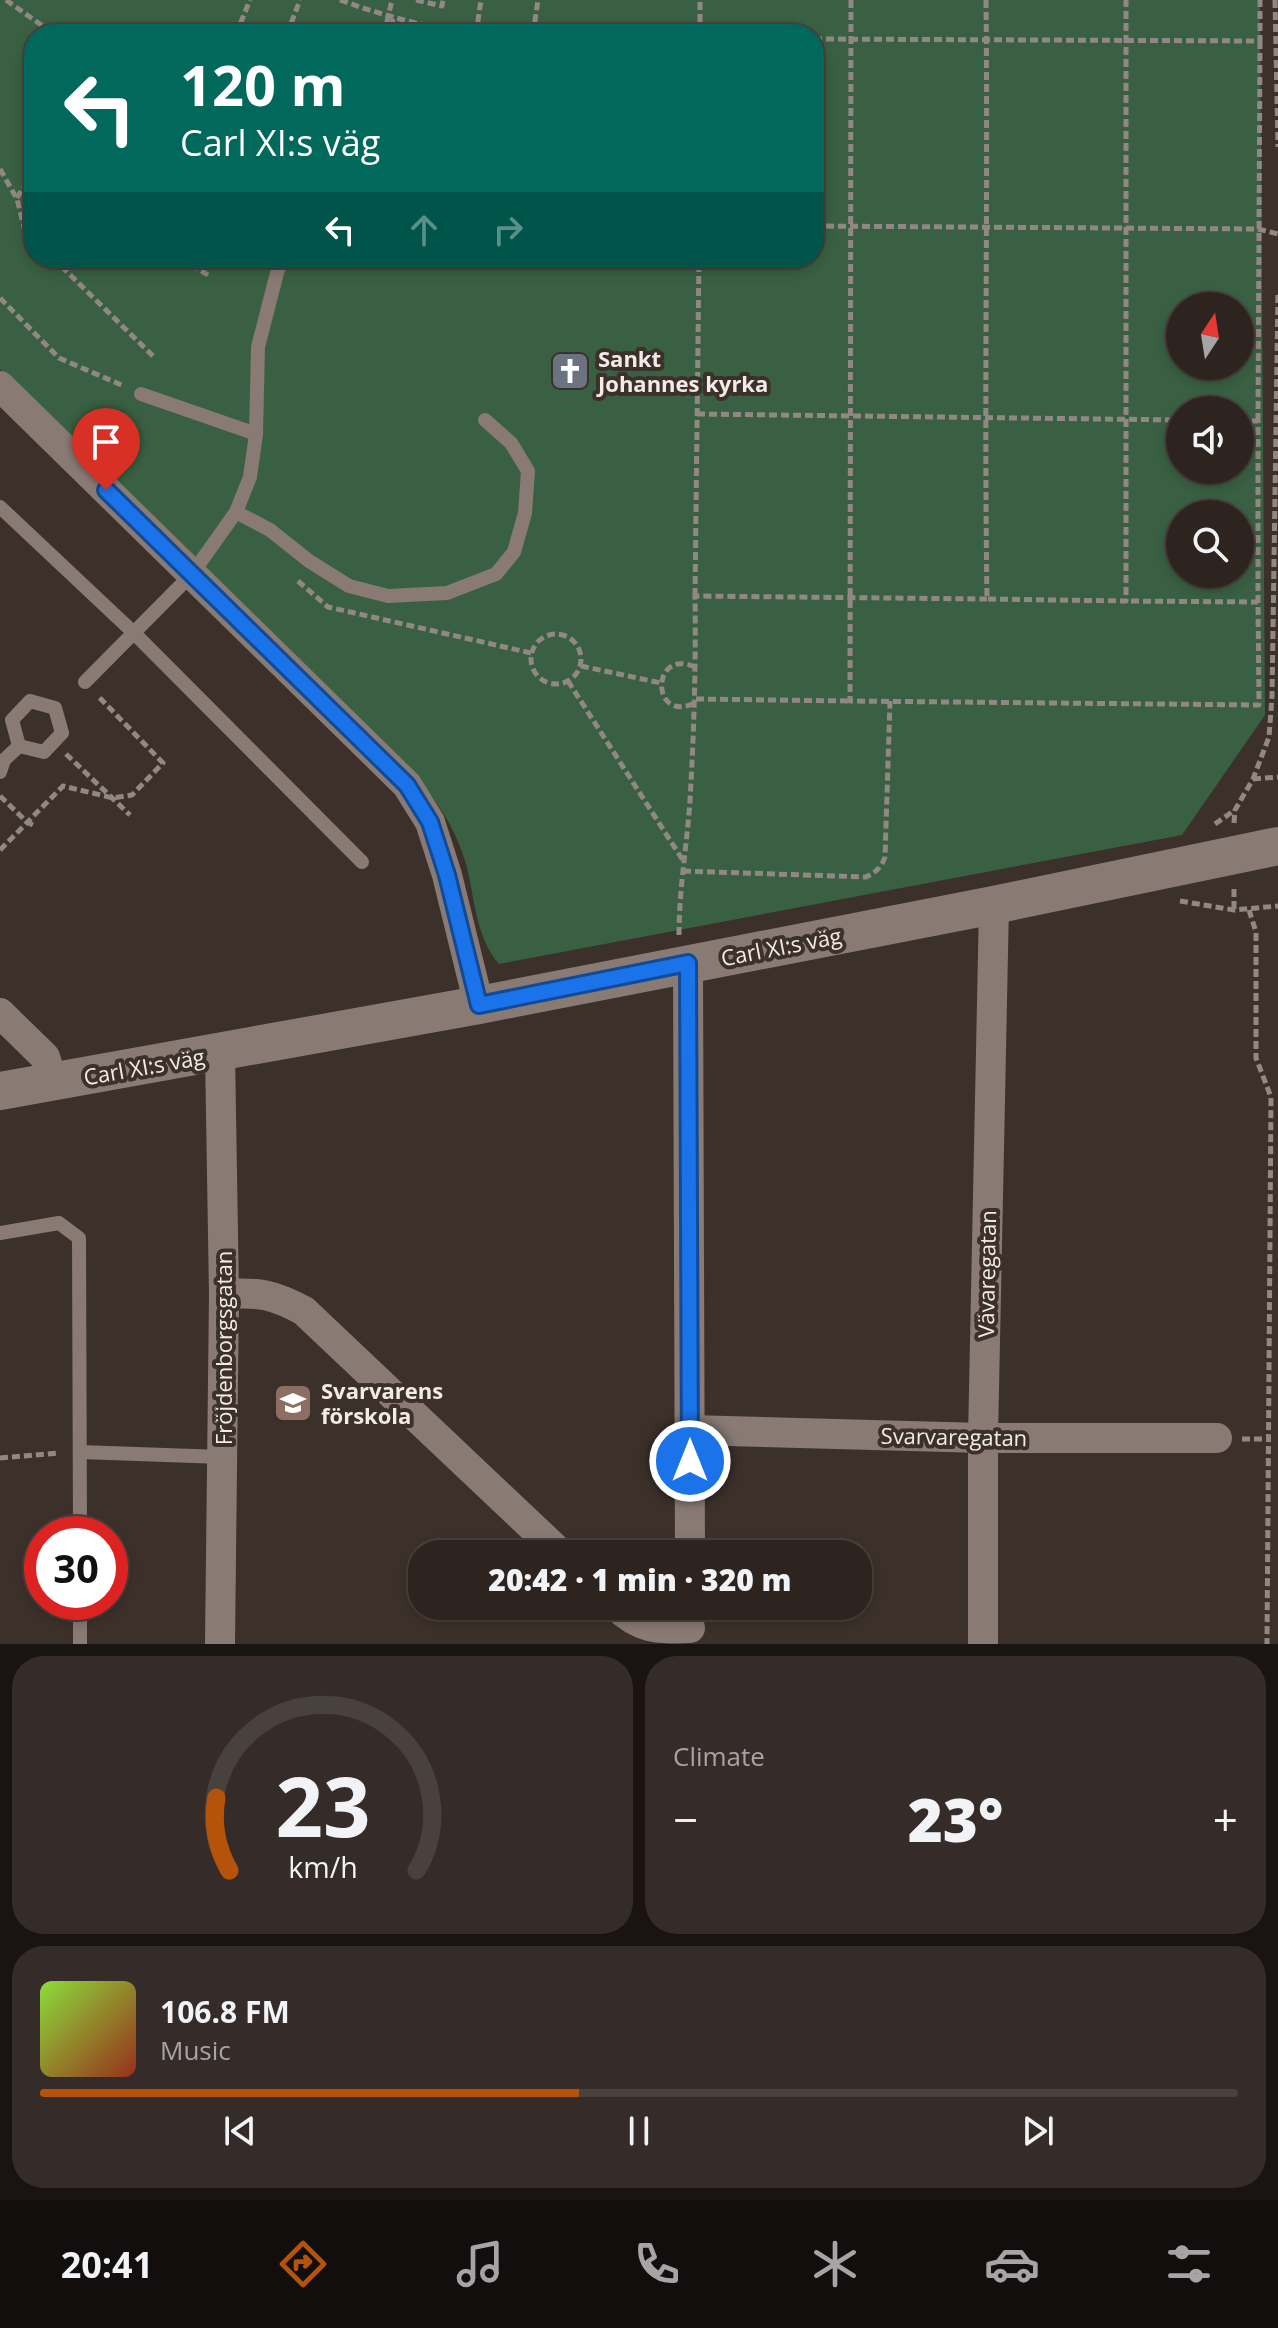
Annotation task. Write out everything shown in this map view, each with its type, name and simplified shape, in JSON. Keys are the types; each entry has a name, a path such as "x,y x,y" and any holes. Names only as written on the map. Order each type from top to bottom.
{"street":[{"path":"0,386 407,785 430,822 447,875 479,1005"},
{"name":"Carl XI:s väg","path":"0,1091 479,1005 684,952 994,905 1278,846"},
{"name":"Vävaregatan","path":"983,1644 983,1438 994,905"},
{"path":"684,952 690,1540"},
{"path":"0,1013 45,1057 53,1082"},
{"name":"Fröjdenborgsgatan","path":"220,1053 224,1294 220,1644"},
{"path":"224,1294 257,1292 304,1311 546,1540"},
{"name":"Svarvaregatan","path":"690,1430 983,1438 1217,1438"},
{"path":"634,1620 656,1629 690,1626"}],"lane":[{"path":"85,682 192,574 236,512 250,477 256,434 258,347 279,268"},
{"path":"141,394 256,434"},
{"path":"236,512 270,530 309,561 349,586 388,596 447,593 496,574 514,552 525,513 528,471 511,443 485,420"},
{"path":"0,507 134,633 362,862"},
{"path":"30,701 55,708 62,733 53,743 44,752 19,746 12,720 30,701"},
{"path":"1,765 19,746"},
{"path":"0,1233 59,1223 79,1238 80,1516"},
{"path":"80,1452 222,1457"},
{"path":"80,1620 80,1644"}],"path":[{"path":"6,0 40,24"},
{"path":"240,24 250,0"},
{"path":"291,24 300,0"},
{"path":"340,0 416,24"},
{"path":"388,24 392,0"},
{"path":"416,0 442,6 443,0"},
{"path":"477,24 481,0"},
{"path":"534,24 538,0"},
{"path":"700,0 700,24"},
{"path":"850,701 851,0"},
{"path":"986,0 984,416 987,599"},
{"path":"1126,0 1126,601"},
{"path":"696,668 681,663 671,666 664,673 661,683 666,701 685,708 696,701 1259,705 1260,0"},
{"path":"1275,0 1278,147"},
{"path":"390,18 392,24"},
{"path":"824,39 1260,41"},
{"path":"0,169 17,199 24,227"},
{"path":"17,199 24,187"},
{"path":"824,226 1258,229 1278,234"},
{"path":"63,268 155,358"},
{"path":"197,268 208,275"},
{"path":"684,952 683,871 696,701 699,268"},
{"path":"1234,910 1235,810 1253,779 1269,737 1272,697 1278,292"},
{"path":"0,298 59,358 141,394"},
{"path":"697,414 1166,420"},
{"path":"695,596 1258,602"},
{"path":"553,634 572,639 578,647 581,666 568,681 559,685 549,684 534,672 531,653 543,637 553,634"},
{"path":"581,666 661,683"},
{"path":"568,681 684,862"},
{"path":"0,850 63,786 113,798 132,795 163,763 85,682"},
{"path":"683,871 866,877 875,873 885,857 890,701"},
{"path":"53,743 130,815"},
{"path":"1253,779 1278,777"},
{"path":"0,796 35,826"},
{"path":"1249,910 1256,932 1256,1058 1271,1097 1267,1644"},
{"path":"0,1458 80,1452"}],"green space":[{"path":"0,0 1260,0 1265,715 1182,835 499,964 480,929 466,864 455,834 420,782 0,369"}],"place":[{"name":"Sankt Johannes kyrka","path":"570,371"},
{"name":"Svarvarens förskola","path":"293,1403"}],"route":[{"path":"106,490 407,785 430,822 447,875 479,1005 688,963 690,1461"}]}
